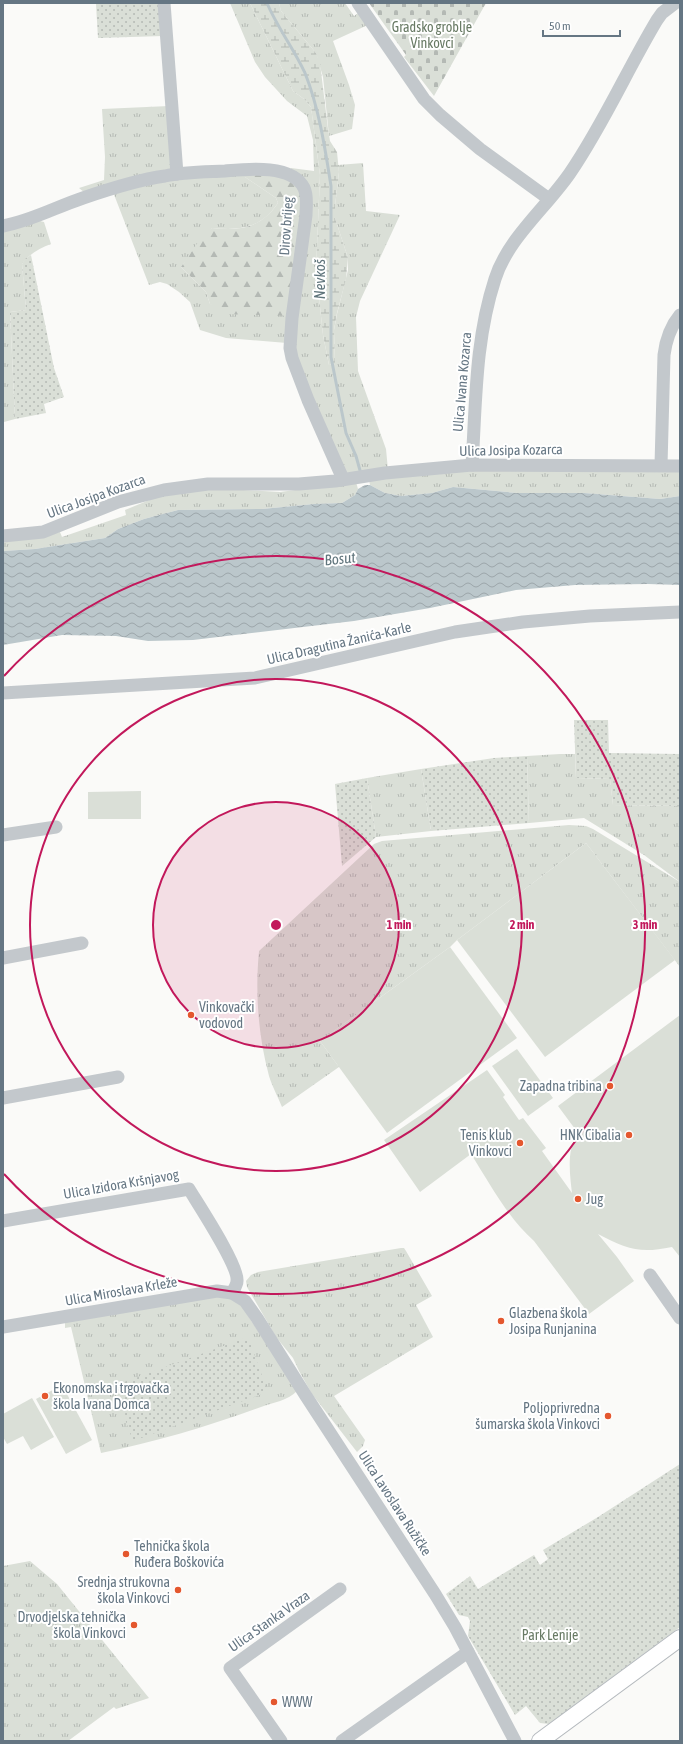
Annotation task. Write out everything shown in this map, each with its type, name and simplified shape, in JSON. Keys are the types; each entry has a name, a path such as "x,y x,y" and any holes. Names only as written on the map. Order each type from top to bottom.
{"main road":[{"path":"540,1741 680,1638"}],"street":[{"path":"164,3 177,174"},
{"path":"358,3 424,99 440,115 480,149 549,199"},
{"name":"Ulica Ivana Kozarca","path":"472,465 476,368 482,332 495,278 515,242 569,174 585,149 657,20 675,3"},
{"name":"Dirov brijeg","path":"3,226 40,216 83,198 130,183 165,175 256,169 275,170 287,174 297,180 304,188 306,200 304,233 290,339 292,358 308,400 348,479"},
{"path":"660,465 664,355 667,338 672,324 680,315"},
{"name":"Ulica Josipa Kozarca","path":"3,536 42,532 118,502 164,490 208,484 277,485 348,479 371,475 472,465 680,466"},
{"name":"Ulica Dragutina Žanića-Karle","path":"3,693 255,678 462,631 531,621 590,616 680,612"},
{"path":"3,835 56,827"},
{"path":"3,958 82,943"},
{"path":"3,1098 118,1077"},
{"name":"Ulica Izidora Kršnjavog","path":"3,1221 189,1189 235,1270 235,1287"},
{"path":"650,1275 680,1318"},
{"name":"Ulica Miroslava Krleže","path":"3,1327 235,1287"},
{"name":"Ulica Lavoslava Ružičke","path":"235,1287 257,1318 435,1594 455,1627 515,1741"},
{"name":"Ulica Stanka Vraza","path":"281,1741 230,1668 340,1589"},
{"path":"342,1741 468,1652"}],"green space":[{"path":"161,3 163,36 98,38 96,4"},
{"path":"230,3 250,3 293,91 304,99 311,107 320,175 316,269 323,335 329,365 335,364 334,330 348,270 348,258 335,218 339,172 338,165 363,163 366,211 400,215 360,301 356,317 358,371 386,449 388,470 344,475 306,386 294,344 289,172 291,168 314,171 313,140 307,116 287,101 265,77 255,62"},
{"path":"250,3 279,3 281,11 316,53 320,63 330,141 337,152 339,172 335,218 348,258 346,279 334,330 335,364 329,365 323,335 316,269 320,175 311,107 304,99 293,91"},
{"path":"279,3 345,3 354,16 361,11 370,24 333,41 355,105 352,129 329,136 323,77 316,53 281,11"},
{"name":"Gradsko groblje Vinkovci","path":"369,3 486,3 434,96 404,57 406,55"},
{"path":"169,106 173,172 85,193 79,188 104,180 105,157 102,109"},
{"path":"245,173 245,177 276,198 278,203 265,218 250,226 232,229 212,228 181,267 206,292 210,304 291,316 287,343 226,338 200,330 190,302 179,292 167,284 160,282 149,285 113,192 157,182"},
{"path":"245,173 284,176 298,188 304,205 291,316 227,314 210,304 206,292 181,267 203,235 212,228 241,228 257,223 264,218 278,203 276,198 245,177"},
{"path":"40,221 44,222 51,244 35,252 22,264 26,310 10,312 15,419 4,422 3,229"},
{"path":"31,255 54,368 64,397 44,404 46,413 15,419 10,312 26,310 22,264 25,259"},
{"path":"680,469 680,496 660,499 584,493 517,493 453,487 432,493 401,496 385,493 370,485 369,480 446,471"},
{"path":"356,482 358,489 355,495 342,503 262,509 178,510 144,519 118,529 105,538 35,549 3,551 3,541 60,532 62,537 126,515 125,510 159,496 187,491 226,489 280,492"},
{"path":"574,720 608,720 609,753 680,754 680,806 613,805 610,779 576,778"},
{"path":"575,754 576,778 610,779 613,805 680,806 680,882 644,855 584,818 529,823 527,756"},
{"path":"527,756 529,823 431,831 421,769 494,758"},
{"path":"421,769 431,831 376,837 367,778"},
{"path":"367,778 376,837 342,866 335,784"},
{"path":"141,791 141,819 88,819 88,792"},
{"path":"569,825 586,826 593,829 680,882 680,967 586,843 457,940 450,947 320,1041 339,1067 282,1107 269,1076 262,1045 258,1014 257,982 259,951 374,844 382,841"},
{"path":"586,843 675,960 545,1057 457,940"},
{"path":"450,947 517,1038 387,1133 320,1041"},
{"path":"680,1015 680,1257 672,1247 651,1250 634,1249 625,1247 598,1234 634,1281 589,1314 534,1241 516,1222 492,1189 471,1154 420,1192 384,1140 487,1070 505,1095 503,1097 519,1120 523,1118 546,1148 542,1151 572,1193 570,1155 574,1139 578,1133 558,1106"},
{"path":"517,1049 553,1098 528,1116 492,1066"},
{"path":"404,1248 406,1251 432,1296 416,1305 433,1337 334,1396 365,1440 363,1446 357,1452 312,1394 293,1358 276,1337 247,1287 246,1281 251,1275 258,1272"},
{"path":"221,1294 241,1305 297,1391 290,1397 280,1401 202,1427 162,1439 101,1453 71,1327 65,1328 65,1321"},
{"path":"248,1337 268,1392 133,1441 113,1386"},
{"path":"62,1385 92,1440 66,1454 36,1399"},
{"path":"32,1398 54,1437 31,1450 23,1436 7,1444 3,1437 3,1414"},
{"name":"Park Lenije","path":"680,1464 680,1627 549,1724 540,1723 526,1706 515,1715 468,1636 470,1621 468,1617 459,1615 446,1594 470,1576 478,1589 534,1555 540,1565 548,1559 543,1550 598,1517"},
{"path":"30,1561 57,1584 149,1698 116,1709 114,1707 68,1741 3,1741 3,1566"}],"water":[{"name":"Bosut","path":"365,485 370,485 385,493 401,496 432,493 453,487 517,493 584,493 660,499 680,496 680,585 575,585 516,590 430,608 354,621 193,640 148,641 116,636 62,635 3,645 3,551 35,549 105,538 118,529 144,519 178,510 262,509 342,503 355,495 358,489"}],"waterway":[{"name":"Nevkoš","path":"267,3 305,73 321,128 331,186 331,357 346,433 356,456 361,474"}],"place":[{"name":"Vinkovački vodovod","path":"191,1015"},
{"name":"Zapadna tribina","path":"610,1086"},
{"name":"HNK Cibalia","path":"629,1135"},
{"name":"Tenis klub Vinkovci","path":"520,1143"},
{"name":"Jug","path":"578,1199"},
{"name":"Glazbena škola Josipa Runjanina","path":"501,1321"},
{"name":"Ekonomska i trgovačka škola Ivana Domca","path":"45,1396"},
{"name":"Poljoprivredna šumarska škola Vinkovci","path":"608,1416"},
{"name":"Tehnička škola Ruđera Boškovića","path":"126,1554"},
{"name":"Srednja strukovna škola Vinkovci","path":"178,1590"},
{"name":"Drvodjelska tehnička škola Vinkovci","path":"134,1625"},
{"name":"WWW","path":"274,1702"}]}
